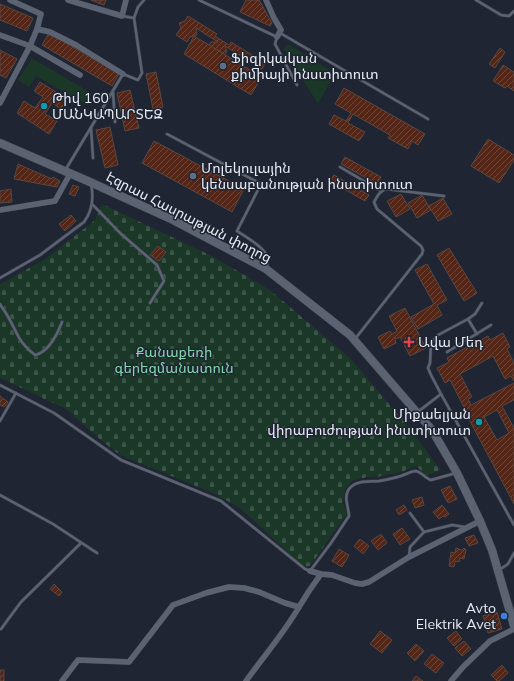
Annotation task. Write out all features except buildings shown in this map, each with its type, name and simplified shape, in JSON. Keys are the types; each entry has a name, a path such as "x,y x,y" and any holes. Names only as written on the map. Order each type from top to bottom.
{"street":[{"path":"0,103 2,95 30,46 41,14 10,0"},
{"path":"68,0 122,16 126,0"},
{"path":"266,0 281,30 278,35"},
{"path":"37,29 44,30 76,45 123,74"},
{"path":"0,35 30,46 80,75"},
{"name":"Էզրաս Հասրաթյան փողոց","path":"0,140 171,220 267,268"},
{"name":"Էզրաս Հասրաթյան փողոց","path":"0,144 67,171 180,221 267,268 355,339 433,428 459,472 495,548 499,570 514,626"},
{"path":"0,210 55,201 67,171"},
{"name":"Էզրաս Հասրաթյան փողոց","path":"418,412 432,430 457,473 480,521 492,550 514,613"},
{"path":"310,571 332,575 355,583 362,584 369,582 409,557 480,521"},
{"path":"246,681 290,623 321,574"},
{"path":"62,681 78,660 129,662 173,604 206,593 229,587 244,588 299,607"},
{"path":"451,681 490,641 514,629"}],"lane":[{"path":"67,171 90,128 123,74 138,80 142,73 134,18 138,7 144,0"},
{"path":"199,0 278,35 428,119"},
{"path":"476,0 501,15 509,16 514,11"},
{"path":"122,16 134,18"},
{"path":"278,35 275,44 297,85"},
{"path":"113,91 115,122"},
{"path":"90,128 93,158"},
{"path":"167,134 260,184 237,231 266,253 268,260 267,268"},
{"path":"340,167 381,191"},
{"path":"0,278 40,255 84,222 89,216 92,203 93,194 90,182"},
{"path":"355,339 422,254 423,250 421,246 377,209 374,202 381,191 386,189 444,196"},
{"path":"92,203 120,234 157,265 164,281 150,303"},
{"path":"482,303 475,314 438,335 431,343 428,368 514,525"},
{"path":"0,304 8,315 23,344 35,355 42,352 51,343 62,322"},
{"path":"468,319 476,334"},
{"path":"447,352 491,325"},
{"path":"0,385 54,413 121,460 221,501 305,569 310,571 349,516 346,505 347,496 349,489 357,483 402,476 414,471 419,472 430,480 457,473"},
{"path":"0,421 16,394"},
{"path":"418,412 441,394"},
{"path":"0,495 53,524 97,553"},
{"path":"410,512 424,532"},
{"path":"409,557 410,547 424,532 452,525 466,527"},
{"path":"2,629 21,602 81,543"},
{"path":"499,570 508,564 514,553"}],"green space":[{"path":"288,44 335,73 318,104 284,49"},
{"path":"32,58 91,93 85,104 36,76 29,87 18,80"},
{"name":"Քանաքեռի գերեզմանատուն","path":"102,204 212,256 270,290 351,359 415,435 441,471 426,475 416,466 401,472 377,477 367,477 352,481 345,489 343,503 347,514 310,566 303,567 240,508 213,493 120,455 66,409 0,378 0,284 45,259 94,221"}],"place":[{"name":"Ֆիզիկական քիմիայի ինստիտուտ","path":"223,66"},
{"name":"Թիվ 160 ՄԱՆԿԱՊԱՐՏԵԶ","path":"44,106"},
{"name":"Մոլեկուլային կենսաբանության ինստիտուտ","path":"193,176"},
{"name":"Ավա Մեդ","path":"409,342"},
{"name":"Միքաելյան վիրաբուժության ինստիտուտ","path":"479,422"},
{"name":"Avto Elektrik Avet","path":"504,616"}]}
